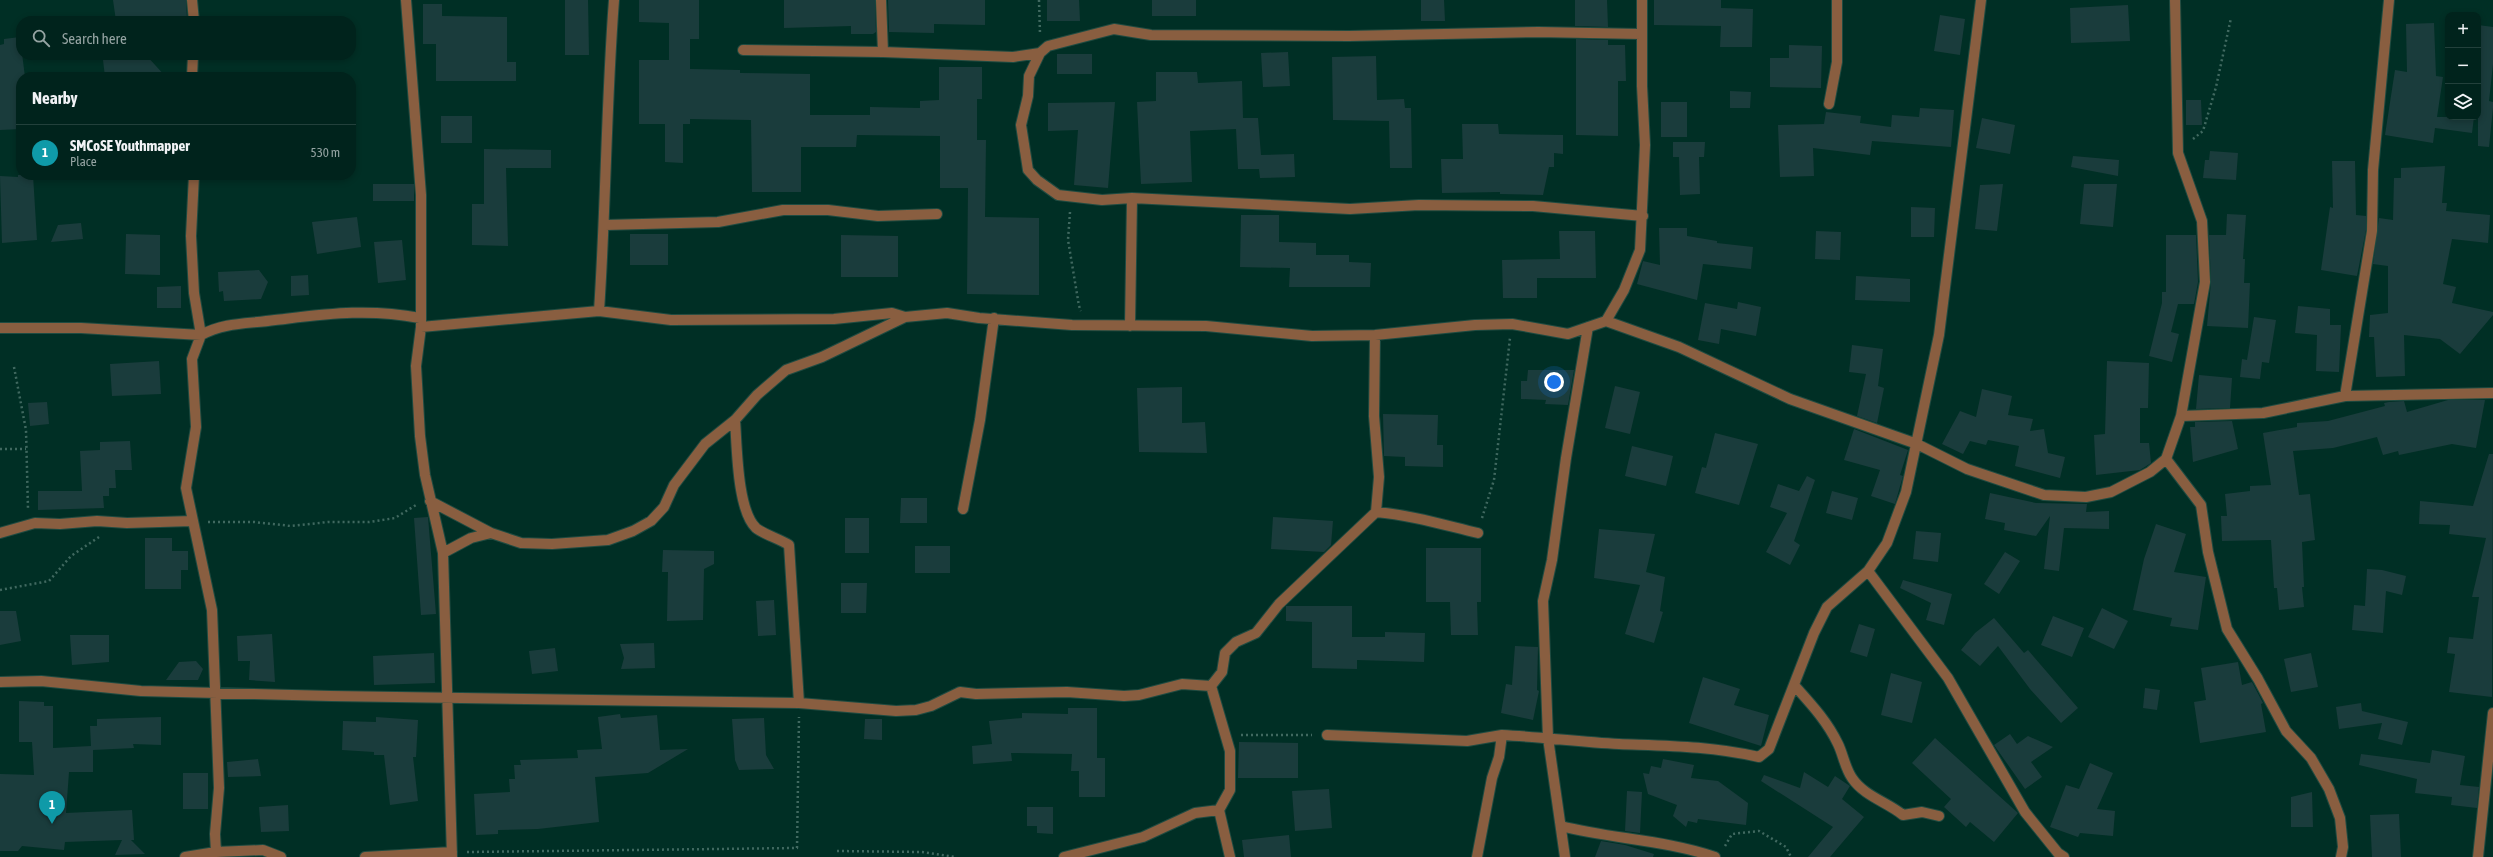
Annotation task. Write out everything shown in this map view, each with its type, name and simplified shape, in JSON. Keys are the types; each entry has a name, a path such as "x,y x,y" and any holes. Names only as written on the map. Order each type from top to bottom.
{"street":[{"path":"192,0 194,16"},
{"path":"365,857 452,854 449,698 443,553 430,501 420,436 416,366 421,323 421,195 406,0"},
{"path":"598,311 605,225 606,137 614,0"},
{"path":"882,0 883,52"},
{"path":"1606,321 1634,269 1640,250 1645,145 1641,34 1642,0"},
{"path":"1829,104 1837,62 1837,0"},
{"path":"1327,734 1467,741 1502,735 1618,744 1687,745 1727,750 1758,757 1769,749 1814,633 1827,607 1868,571 1887,543 1906,492 1939,335 1981,0"},
{"path":"0,328 81,328 201,335 216,327 232,324 274,321 309,315 390,312 421,323 598,311 671,320 834,319 892,314 905,317 947,313 1089,326 1206,326 1312,336 1375,335 1475,325 1512,324 1568,334 1606,321 1639,331 1679,347 1790,399 1917,444 1974,472 2044,495 2086,497 2111,492 2150,472 2166,459 2181,416 2205,282 2202,220 2178,153 2175,0"},
{"path":"2345,396 2372,230 2373,170 2389,0"},
{"path":"1641,34 1538,32 1349,36 1159,35 1114,29 1048,46 1040,53 1029,76 1028,96 1021,126 1028,170 1037,180 1058,195 1069,197 1102,200 1132,198 1350,209 1419,205 1533,206 1642,216"},
{"path":"743,50 1013,56 1040,53"},
{"path":"192,72 193,60"},
{"path":"194,180 191,236 194,293 201,335 192,359 196,427 186,488 212,610 214,692 219,788 215,834 216,852"},
{"path":"1130,326 1132,198"},
{"path":"605,225 718,222 783,210 828,210 878,216 937,214"},
{"path":"430,501 491,532 521,543 552,544 608,540 633,531 651,521 664,507 674,486 705,444 735,420 757,395 786,370 822,357 905,317"},
{"path":"963,509 994,318"},
{"path":"1565,857 1548,738 1543,601 1552,560 1566,458 1588,327"},
{"path":"1211,686 1222,672 1226,653 1236,642 1256,633 1279,604 1376,512 1379,477 1374,416 1375,335"},
{"path":"2181,416 2263,413 2345,396 2493,393"},
{"path":"735,420 739,481 747,513 757,528 789,545 799,703"},
{"path":"2166,459 2201,505 2208,552 2227,629 2258,679 2286,731 2310,758 2329,789 2340,818 2342,847 2341,857"},
{"path":"1376,512 1417,517 1436,524 1478,533"},
{"path":"0,533 36,523 60,524 97,521 127,524 192,521"},
{"path":"443,553 471,538 491,532"},
{"path":"1868,571 1948,678 2025,812 2058,853 2064,857"},
{"path":"0,682 41,681 141,690 449,698 799,703 916,710 931,706 960,692 976,694 1067,692 1124,696 1139,695 1182,684 1211,686"},
{"path":"1794,685 1822,715 1838,744 1851,777 1862,790 1894,807 1903,815 1922,812 1939,816"},
{"path":"1211,686 1230,751 1230,790 1219,810 1230,857"},
{"path":"2478,857 2493,713"},
{"path":"1477,857 1492,778 1499,757 1502,735"},
{"path":"1064,857 1143,837 1195,812 1219,810"},
{"path":"1561,826 1590,833 1651,841 1719,854"},
{"path":"185,857 216,852 263,850 282,857"}],"path":[{"path":"1039,0 1040,53"},
{"path":"2178,153 2203,131 2216,87 2231,18"},
{"path":"1069,197 1068,240 1079,306 1089,326"},
{"path":"1478,533 1494,480 1512,324"},
{"path":"14,367 26,430 28,509 36,523"},
{"path":"0,449 26,449"},
{"path":"192,521 254,522 291,526 328,522 370,522 395,518 414,506 430,501"},
{"path":"0,590 49,581 71,556 102,535"},
{"path":"452,854 797,848 799,703"},
{"path":"1226,736 1327,734"},
{"path":"1719,854 1732,834 1759,831 1786,847 1792,857"},
{"path":"837,851 922,852 956,857"}],"building":[{"path":"113,0 186,0 187,16 115,16"},
{"path":"565,0 588,0 589,55 565,55"},
{"path":"639,0 699,0 699,39 690,39 690,69 740,70 740,73 810,74 810,115 870,115 870,107 920,108 920,101 939,100 939,67 982,67 982,99 977,99 977,140 986,140 985,217 1039,218 1039,295 967,294 968,188 940,188 940,136 857,135 856,147 801,147 801,192 752,192 751,120 690,119 690,124 683,124 683,163 665,162 665,124 639,124 639,60 669,60 669,23 639,22"},
{"path":"784,0 875,0 876,32 873,34 851,34 851,26 784,28"},
{"path":"888,0 985,0 985,25 934,24 934,33 889,32"},
{"path":"1047,0 1079,0 1080,21 1047,21"},
{"path":"1152,0 1196,0 1196,16 1152,16"},
{"path":"1421,0 1444,0 1445,21 1421,21"},
{"path":"1575,0 1607,0 1608,27 1575,26"},
{"path":"1654,0 1721,0 1721,8 1753,9 1752,47 1720,47 1721,26 1654,25"},
{"path":"423,4 442,4 442,16 507,17 507,62 516,62 516,81 436,81 436,44 423,44"},
{"path":"2128,5 2130,41 2071,43 2070,8"},
{"path":"1940,15 1965,19 1960,55 1934,51"},
{"path":"2434,23 2436,76 2443,77 2437,117 2445,117 2445,120 2474,120 2472,133 2435,128 2433,143 2385,135 2395,70 2407,72 2406,24"},
{"path":"2481,25 2493,27 2493,64 2489,101 2493,102 2493,108 2489,147 2478,146 2478,120 2481,120"},
{"path":"16,38 16,60 23,60 24,72 16,72 16,129 0,130 0,45 4,44 4,39"},
{"path":"1576,39 1608,40 1608,45 1625,45 1626,81 1618,81 1618,136 1576,135"},
{"path":"1789,45 1822,46 1821,88 1770,87 1770,58 1789,58"},
{"path":"1288,52 1290,86 1263,87 1261,53"},
{"path":"1057,54 1092,54 1092,74 1057,74"},
{"path":"1376,56 1377,100 1404,99 1405,108 1411,108 1412,168 1390,168 1389,121 1333,120 1332,57"},
{"path":"103,60 151,60 161,72 104,72"},
{"path":"1156,72 1197,72 1198,83 1242,81 1243,118 1258,118 1261,155 1294,154 1295,177 1260,178 1259,169 1238,169 1236,129 1190,131 1192,182 1141,184 1137,102 1156,101"},
{"path":"1730,91 1751,92 1750,108 1730,108"},
{"path":"2186,100 2201,100 2202,125 2186,125"},
{"path":"1115,102 1108,188 1074,185 1078,130 1048,131 1048,103"},
{"path":"1661,102 1687,102 1687,137 1661,137"},
{"path":"1920,108 1954,110 1951,147 1872,141 1870,155 1813,148 1814,176 1780,177 1778,125 1824,124 1826,112 1861,116 1860,123 1891,127 1892,115 1919,117"},
{"path":"441,116 472,116 472,143 441,143"},
{"path":"1982,118 2015,125 2010,154 1976,148"},
{"path":"1462,124 1498,124 1499,134 1563,135 1563,154 1554,153 1554,167 1549,167 1543,195 1500,194 1500,192 1442,193 1441,159 1463,159"},
{"path":"1673,142 1705,142 1704,157 1699,157 1700,194 1680,195 1679,157 1673,157"},
{"path":"484,149 551,150 551,168 506,168 508,246 472,245 472,204 484,204"},
{"path":"2210,151 2238,153 2236,180 2203,178 2205,160 2209,160"},
{"path":"2073,156 2119,160 2118,176 2071,167"},
{"path":"2332,161 2355,161 2356,215 2366,216 2366,230 2357,276 2321,270 2330,207 2333,208"},
{"path":"2445,166 2442,203 2447,203 2446,211 2490,215 2488,243 2452,239 2443,284 2456,287 2452,303 2493,312 2493,315 2460,354 2440,339 2404,335 2405,376 2376,377 2374,337 2369,337 2370,315 2388,313 2388,266 2373,264 2379,218 2393,220 2394,178 2401,178 2401,168"},
{"path":"0,176 16,177 16,180 33,180 37,240 2,243"},
{"path":"373,184 414,184 414,201 373,201"},
{"path":"2003,184 1997,231 1975,229 1980,185"},
{"path":"2084,184 2117,184 2113,227 2080,224"},
{"path":"1911,207 1935,208 1934,237 1911,237"},
{"path":"2227,214 2246,215 2243,259 2245,259 2244,283 2250,283 2248,328 2207,326 2211,282 2209,235 2226,235"},
{"path":"1241,215 1279,215 1279,242 1316,243 1316,255 1349,255 1349,262 1371,263 1370,287 1289,287 1290,268 1240,267"},
{"path":"357,217 361,247 317,254 312,222"},
{"path":"81,223 83,239 51,242 58,225"},
{"path":"1659,228 1687,228 1687,236 1717,241 1717,243 1753,247 1751,269 1703,264 1697,300 1637,284 1643,261 1660,265"},
{"path":"1559,231 1595,231 1596,278 1537,278 1537,298 1503,298 1502,260 1560,259"},
{"path":"1816,231 1841,232 1840,260 1815,259"},
{"path":"126,234 160,235 160,275 125,274"},
{"path":"630,234 668,234 668,265 630,265"},
{"path":"841,235 898,236 898,277 841,277"},
{"path":"2166,235 2196,235 2198,282 2194,304 2178,304 2171,332 2179,334 2172,362 2149,356 2162,303 2162,292 2166,292"},
{"path":"402,240 406,280 378,283 374,242"},
{"path":"259,270 268,282 261,299 224,301 223,291 219,292 218,272"},
{"path":"308,275 309,295 291,296 291,276"},
{"path":"1856,276 1910,279 1910,302 1855,300"},
{"path":"181,286 181,308 157,308 157,287"},
{"path":"1738,302 1761,307 1756,336 1721,329 1719,344 1698,340 1705,303 1737,309"},
{"path":"2298,306 2330,309 2330,325 2341,325 2339,372 2316,371 2317,335 2295,333"},
{"path":"2254,317 2276,320 2269,363 2262,362 2260,379 2240,377 2242,359 2247,360"},
{"path":"1852,345 1883,349 1878,386 1884,388 1877,423 1857,416 1866,374 1849,372"},
{"path":"159,361 161,394 112,396 110,364"},
{"path":"2107,361 2149,363 2148,408 2140,408 2140,443 2149,443 2151,463 2140,470 2096,475 2094,435 2105,434"},
{"path":"1528,370 1574,370 1568,405 1545,404 1546,400 1521,399 1521,381 1527,381"},
{"path":"2199,375 2232,378 2230,408 2196,409"},
{"path":"1615,386 1640,392 1630,434 1605,428"},
{"path":"1182,387 1182,423 1205,422 1207,453 1139,452 1137,388"},
{"path":"1982,389 2012,396 2008,415 2033,419 2030,431 2044,429 2048,453 2065,457 2060,478 2015,466 2019,446 1988,440 1986,445 1970,441 1963,454 1942,444 1960,411 1976,417"},
{"path":"2448,400 2485,400 2476,448 2452,444 2399,455 2398,451 2383,455 2377,437 2333,448 2293,451 2299,495 2310,494 2315,540 2302,542 2304,587 2302,587 2304,607 2279,610 2277,588 2274,588 2271,540 2222,541 2221,516 2227,516 2225,494 2250,491 2250,486 2271,485 2263,433 2297,427 2297,423 2328,421 2385,406 2384,403 2389,402 2404,401 2407,412"},
{"path":"47,402 49,424 30,426 28,403"},
{"path":"1383,414 1438,415 1437,445 1443,445 1443,467 1405,466 1405,457 1384,456"},
{"path":"2232,421 2238,449 2193,462 2190,427 2195,427 2195,422"},
{"path":"1854,429 1908,450 1900,475 1903,476 1895,504 1871,496 1880,470 1844,460"},
{"path":"1715,433 1758,444 1739,505 1695,493 1702,467 1706,468"},
{"path":"130,441 132,470 115,470 116,488 109,488 109,496 103,496 104,508 38,510 38,491 82,491 80,451 100,450 100,442"},
{"path":"1632,446 1673,456 1666,486 1625,476"},
{"path":"2489,454 2493,454 2492,697 2449,692 2455,654 2447,653 2449,637 2473,639 2479,597 2472,597 2486,538 2449,534 2450,525 2419,524 2420,501 2473,506"},
{"path":"1807,476 1815,480 1794,541 1800,545 1790,565 1766,552 1787,513 1770,507 1778,484 1799,491"},
{"path":"1832,491 1858,498 1852,520 1826,513"},
{"path":"1990,493 2036,503 2087,504 2086,512 2109,511 2109,529 2064,528 2059,571 2044,569 2050,516 2036,536 2004,530 2005,523 1985,519"},
{"path":"901,498 927,498 927,523 900,523"},
{"path":"428,517 436,614 421,615 414,518"},
{"path":"1273,517 1333,521 1331,545 1324,552 1271,549"},
{"path":"845,518 869,518 869,553 845,553"},
{"path":"2156,524 2186,534 2174,572 2206,577 2198,630 2170,626 2172,618 2133,610 2144,559"},
{"path":"1599,529 1655,534 1646,572 1665,577 1660,611 1663,612 1654,643 1625,634 1640,585 1594,578"},
{"path":"1916,531 1941,533 1938,562 1913,559"},
{"path":"145,538 172,538 172,551 188,551 188,570 181,570 181,589 145,589"},
{"path":"915,546 950,546 950,573 915,573"},
{"path":"1426,548 1481,548 1481,602 1477,602 1478,635 1451,635 1450,602 1426,602"},
{"path":"663,550 714,551 714,564 704,569 703,620 667,621 668,572 662,572"},
{"path":"2005,552 2020,561 1999,594 1984,584"},
{"path":"2367,569 2382,570 2406,576 2402,595 2386,591 2383,633 2352,630 2354,605 2365,606"},
{"path":"1903,580 1952,594 1944,625 1926,620 1931,603 1900,588"},
{"path":"841,583 867,583 866,613 841,613"},
{"path":"774,600 776,635 758,636 756,601"},
{"path":"1286,606 1352,606 1352,637 1385,637 1385,632 1425,633 1424,662 1357,660 1357,669 1312,668 1312,622 1286,621"},
{"path":"2102,608 2128,621 2114,649 2088,637"},
{"path":"0,611 16,611 21,641 0,645"},
{"path":"2053,616 2084,628 2072,657 2041,645"},
{"path":"1994,618 2024,653 2028,650 2078,708 2061,723 2030,689 1998,646 1980,666 1961,650 1975,633"},
{"path":"1859,624 1875,629 1867,657 1850,652"},
{"path":"272,634 275,682 249,680 250,661 238,661 237,636"},
{"path":"70,635 109,635 109,662 72,665"},
{"path":"654,643 655,668 621,669 624,658 620,644"},
{"path":"1515,646 1538,647 1537,690 1539,691 1533,720 1501,713 1506,684 1512,685"},
{"path":"555,648 558,671 532,674 529,651"},
{"path":"434,653 435,683 374,685 373,656"},
{"path":"2311,653 2318,687 2291,692 2284,659"},
{"path":"196,661 203,669 198,680 166,680 179,662"},
{"path":"2238,662 2242,685 2252,682 2263,703 2261,704 2266,732 2200,743 2194,702 2206,700 2201,668"},
{"path":"1891,673 1922,682 1912,723 1881,715"},
{"path":"1703,677 1740,689 1734,705 1769,715 1761,746 1689,723"},
{"path":"2145,688 2160,690 2157,710 2143,708"},
{"path":"19,701 44,702 44,706 53,706 53,748 91,746 90,726 97,726 97,719 161,717 161,745 133,744 134,748 93,750 93,772 69,772 66,813 132,810 134,840 131,840 145,854 115,855 122,840 65,842 64,850 22,846 18,851 0,851 0,774 34,775 32,742 19,742"},
{"path":"2361,703 2362,711 2408,722 2402,745 2378,739 2382,723 2339,729 2336,707"},
{"path":"1068,708 1097,708 1097,758 1105,758 1105,797 1079,797 1079,771 1071,771 1072,754 1011,753 1012,761 973,764 972,746 992,744 989,721 1022,718 1022,713 1068,714"},
{"path":"620,714 621,718 657,715 660,750 688,749 648,773 595,777 599,822 538,829 498,830 498,834 476,835 474,794 510,792 509,779 515,779 514,765 521,765 520,760 578,758 577,750 602,749 598,717"},
{"path":"376,717 418,720 416,757 413,757 418,801 390,805 384,755 374,755 374,752 342,750 343,721 376,722"},
{"path":"764,718 766,755 774,769 739,770 735,760 732,719"},
{"path":"865,719 882,719 882,740 864,739"},
{"path":"2010,734 2017,744 2028,736 2053,747 2031,762 2042,777 2025,789 1994,745"},
{"path":"1935,738 2018,813 1994,842 1970,822 1966,827 1944,807 1951,799 1912,763"},
{"path":"1239,742 1298,743 1298,778 1238,778"},
{"path":"2432,750 2465,756 2460,785 2479,787 2477,808 2451,805 2452,797 2415,793 2417,779 2359,765 2361,754 2430,763"},
{"path":"258,759 261,776 228,777 227,762"},
{"path":"1663,759 1694,765 1691,778 1718,781 1748,803 1746,825 1698,819 1697,823 1688,821 1686,827 1673,816 1677,805 1648,794 1643,773 1649,774 1651,766 1661,768"},
{"path":"2090,763 2113,773 2097,809 2115,811 2113,836 2080,833 2078,837 2050,827 2066,785 2079,789"},
{"path":"1804,772 1828,787 1835,776 1850,786 1842,799 1864,817 1830,857 1808,857 1833,827 1761,781 1764,775 1800,788"},
{"path":"183,773 208,773 208,809 183,809"},
{"path":"1329,789 1332,828 1295,831 1292,791"},
{"path":"1627,791 1642,792 1640,833 1625,831"},
{"path":"2312,792 2313,827 2291,827 2291,797"},
{"path":"288,805 289,831 261,832 259,807"},
{"path":"1027,807 1053,807 1053,834 1037,833 1037,826 1027,826"},
{"path":"2399,814 2401,857 2372,857 2370,815"},
{"path":"1289,835 1291,857 1244,857 1242,840"},
{"path":"1601,841 1625,845 1654,854 1653,857 1595,857"}],"place":[{"name":"SMCoSE Youthmapper","path":"52,824"}]}
